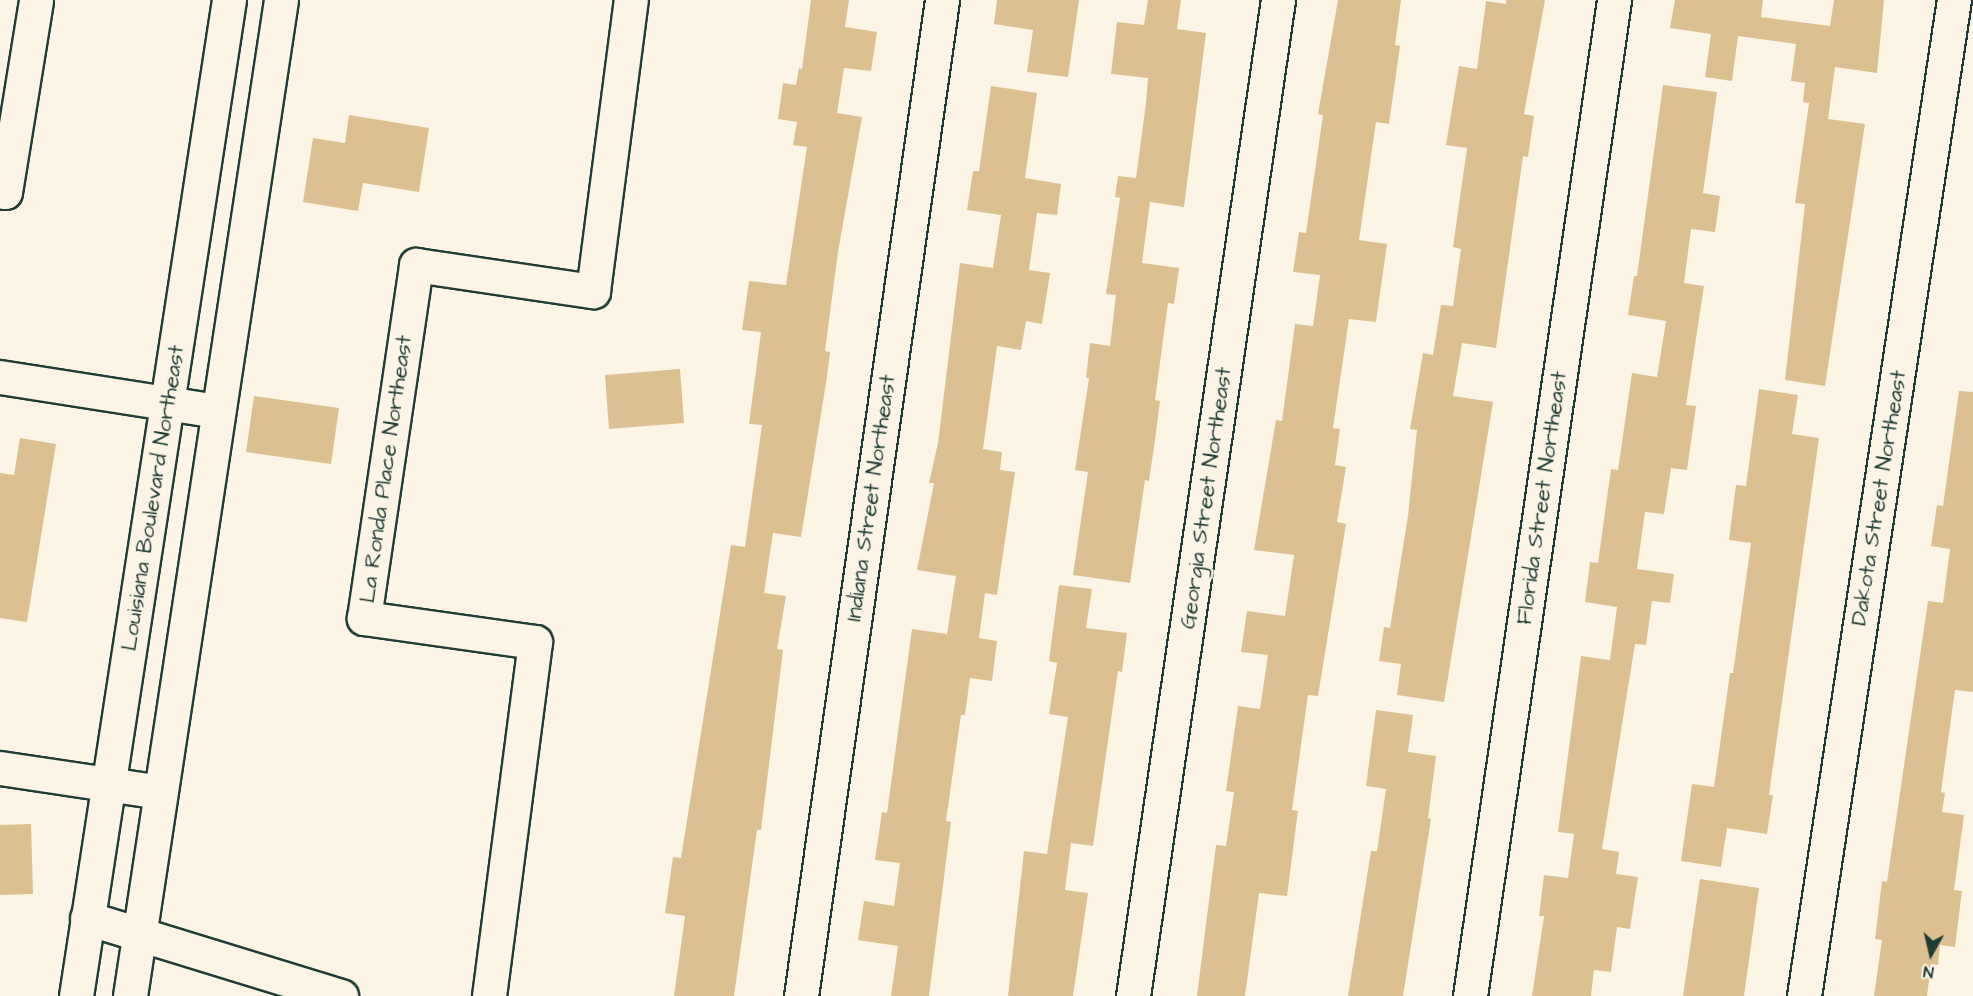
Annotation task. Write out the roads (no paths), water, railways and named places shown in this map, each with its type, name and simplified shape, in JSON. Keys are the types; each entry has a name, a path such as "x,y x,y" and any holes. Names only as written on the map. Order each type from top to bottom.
{"street":[{"path":"2,192 36,0"},
{"name":"Louisiana Boulevard Northeast","path":"76,996 229,0"},
{"path":"130,996 280,0"},
{"name":"La Ronda Place Northeast","path":"489,996 535,642 364,618 416,265 593,291 631,0"},
{"name":"Indiana Street Northeast","path":"801,996 942,0"},
{"name":"Georgia Street Northeast","path":"1133,996 1278,0"},
{"name":"Florida Street Northeast","path":"1470,996 1614,0"},
{"name":"Dakota Street Northeast","path":"1804,996 1954,0"},
{"path":"0,377 218,411"},
{"path":"0,768 160,792"},
{"path":"87,918 341,996"}]}
